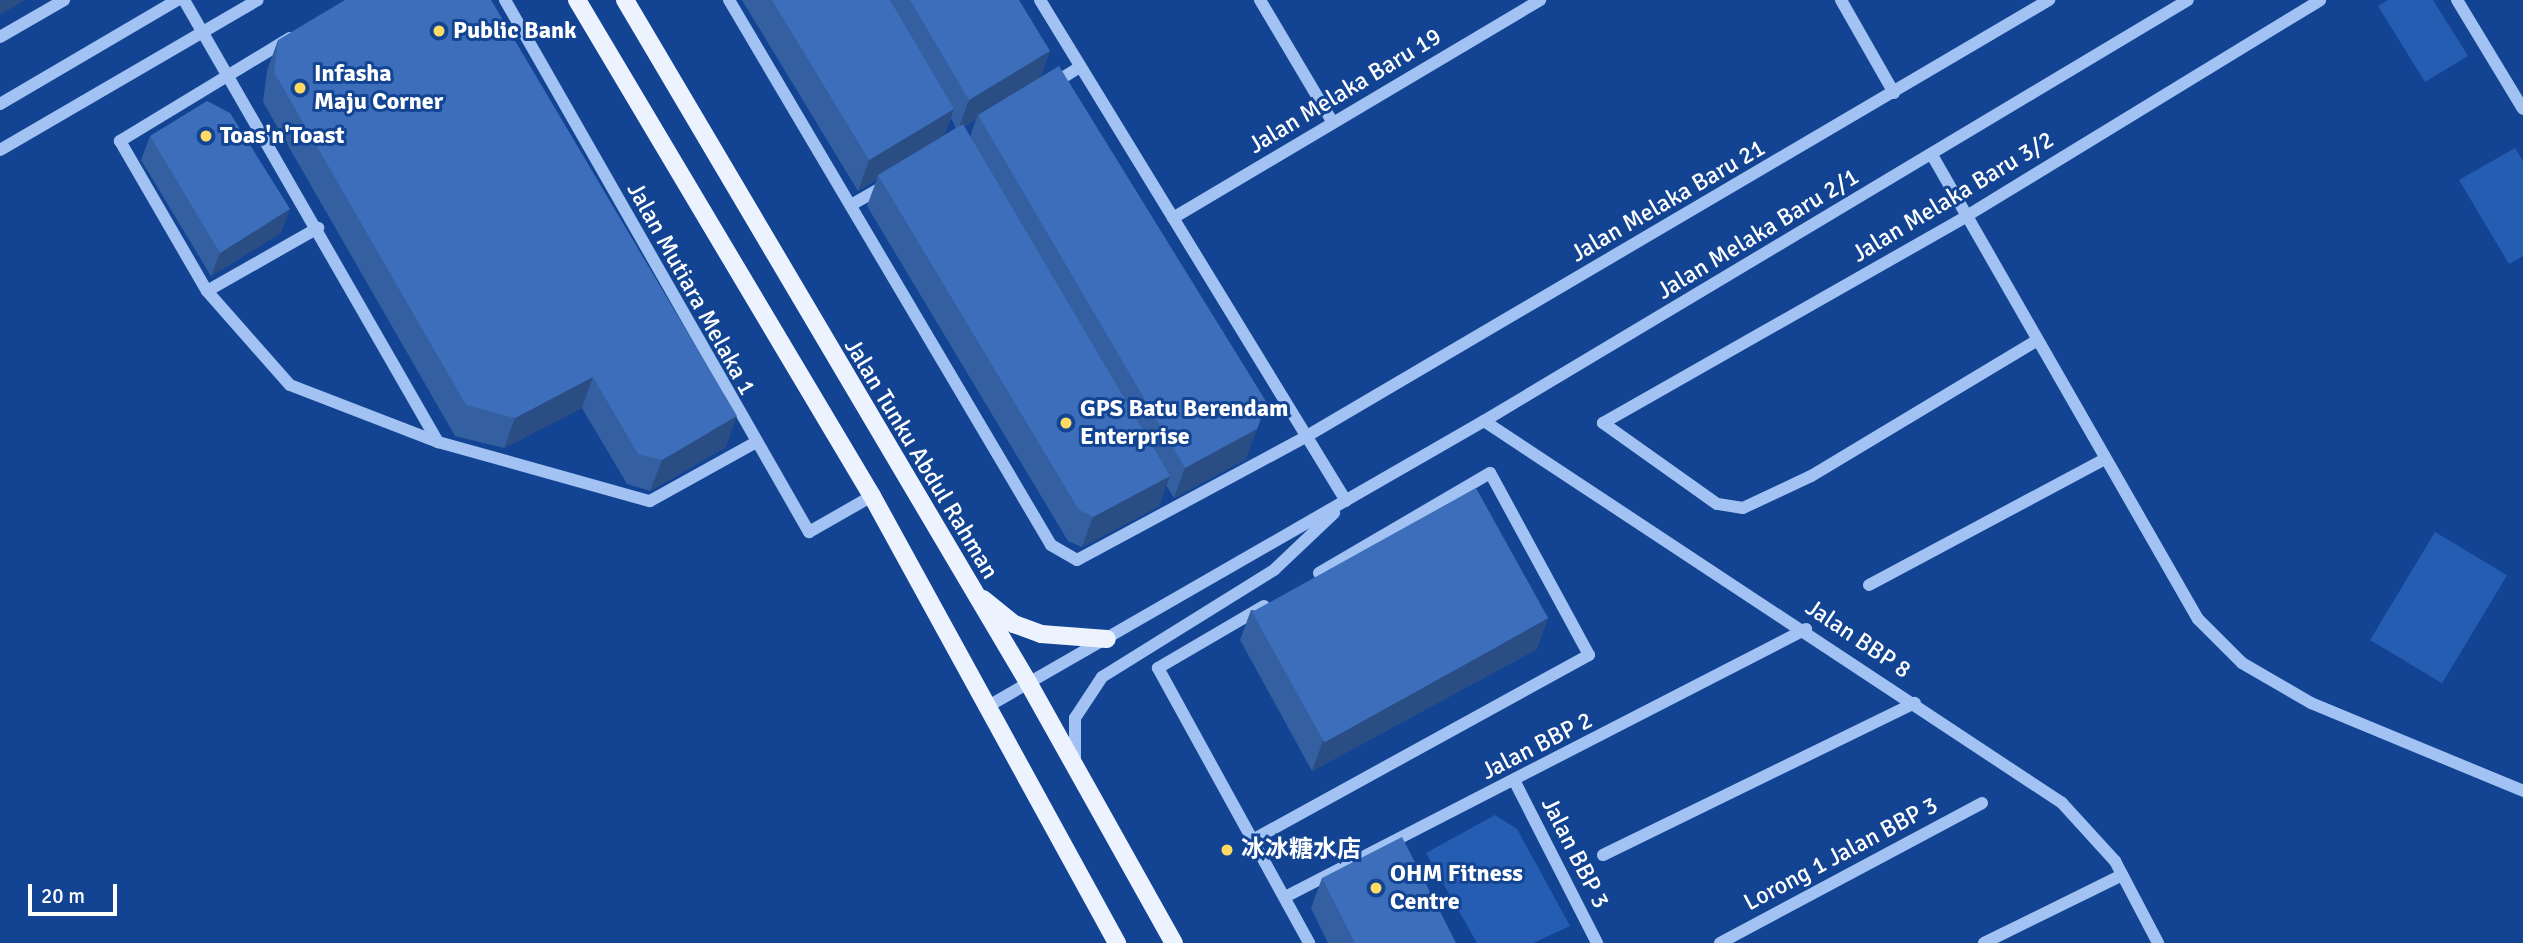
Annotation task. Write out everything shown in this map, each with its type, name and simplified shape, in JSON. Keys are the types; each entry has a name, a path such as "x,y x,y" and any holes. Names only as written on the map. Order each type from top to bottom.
{"main road":[{"path":"577,0 872,496 985,708 1117,943"},
{"name":"Jalan Tunku Abdul Rahman","path":"625,0 965,582 1029,684 1077,776 1174,943"},
{"path":"965,582 1014,624 1041,634 1107,639"}],"street":[{"path":"0,37 64,0"},
{"path":"0,104 177,0"},
{"path":"184,0 318,228 438,442"},
{"path":"0,150 258,0"},
{"name":"Jalan Mutiara Melaka 1","path":"505,0 753,444 809,533 872,496"},
{"name":"Jalan Melaka Baru 21","path":"729,0 1051,545 1077,561 1092,558 1171,510 1307,436 2049,0"},
{"path":"1040,0 1346,501"},
{"path":"1260,0 1333,122"},
{"name":"Jalan Melaka Baru 19","path":"1173,218 1539,0"},
{"path":"1841,0 1894,93"},
{"name":"Jalan Melaka Baru 2/1","path":"1346,501 1932,156 2188,0"},
{"name":"Jalan Melaka Baru 3/2","path":"2036,341 1811,477 1743,508 1717,504 1603,423 1965,217 2320,0"},
{"path":"2456,0 2523,109"},
{"path":"308,27 120,141 207,291 290,385 438,442 650,501 753,444"},
{"path":"1035,94 1080,66"},
{"path":"1932,156 2198,619 2242,663 2311,703 2523,791"},
{"path":"851,205 897,178"},
{"path":"207,291 318,228"},
{"name":"Jalan BBP 8","path":"1484,421 1806,629 2062,803 2090,827 2122,875 2158,943"},
{"path":"1868,585 2105,459"},
{"path":"1256,838 1589,655 1490,474 1301,584"},
{"path":"1164,498 1171,510"},
{"path":"985,708 1346,501"},
{"path":"1077,776 1075,718 1102,677 1274,570 1346,501"},
{"path":"1277,598 1158,668 1256,838 1309,943"},
{"name":"Jalan BBP 2","path":"1285,897 1398,845 1806,629"},
{"path":"1603,855 1914,703"},
{"name":"Jalan BBP 3","path":"1514,782 1597,943"},
{"name":"Lorong 1 Jalan BBP 3","path":"1720,943 1982,803"},
{"path":"1984,943 2122,875"}],"shaded area":[{"path":"2388,0 2433,0 2468,56 2425,82 2378,6"},
{"path":"2515,148 2523,161 2523,256 2509,264 2459,180"},
{"path":"2435,532 2507,575 2442,683 2370,640"},
{"path":"1495,815 1517,829 1570,926 1533,943 1477,943 1426,853"}],"building":[{"path":"345,0 491,0 737,416 662,460 638,454 593,377 515,418 466,405 274,72 278,40"},
{"path":"772,0 890,0 954,109 869,160"},
{"path":"910,0 1019,0 1050,51 969,100"},
{"path":"1059,66 1267,403 1257,429 1185,468 978,115"},
{"path":"207,101 230,113 290,209 220,253 150,136"},
{"path":"963,124 1170,476 1093,517 1079,510 878,175"},
{"path":"1476,488 1548,618 1324,742 1252,612"},
{"path":"1402,837 1456,943 1355,943 1322,878"}],"place":[{"name":"Public Bank","path":"439,31"},
{"name":"Infasha Maju Corner","path":"300,88"},
{"name":"Toas'n'Toast","path":"206,136"},
{"name":"GPS Batu Berendam Enterprise","path":"1066,423"},
{"name":"冰冰糖水店","path":"1227,850"},
{"name":"OHM Fitness Centre","path":"1376,888"}]}
